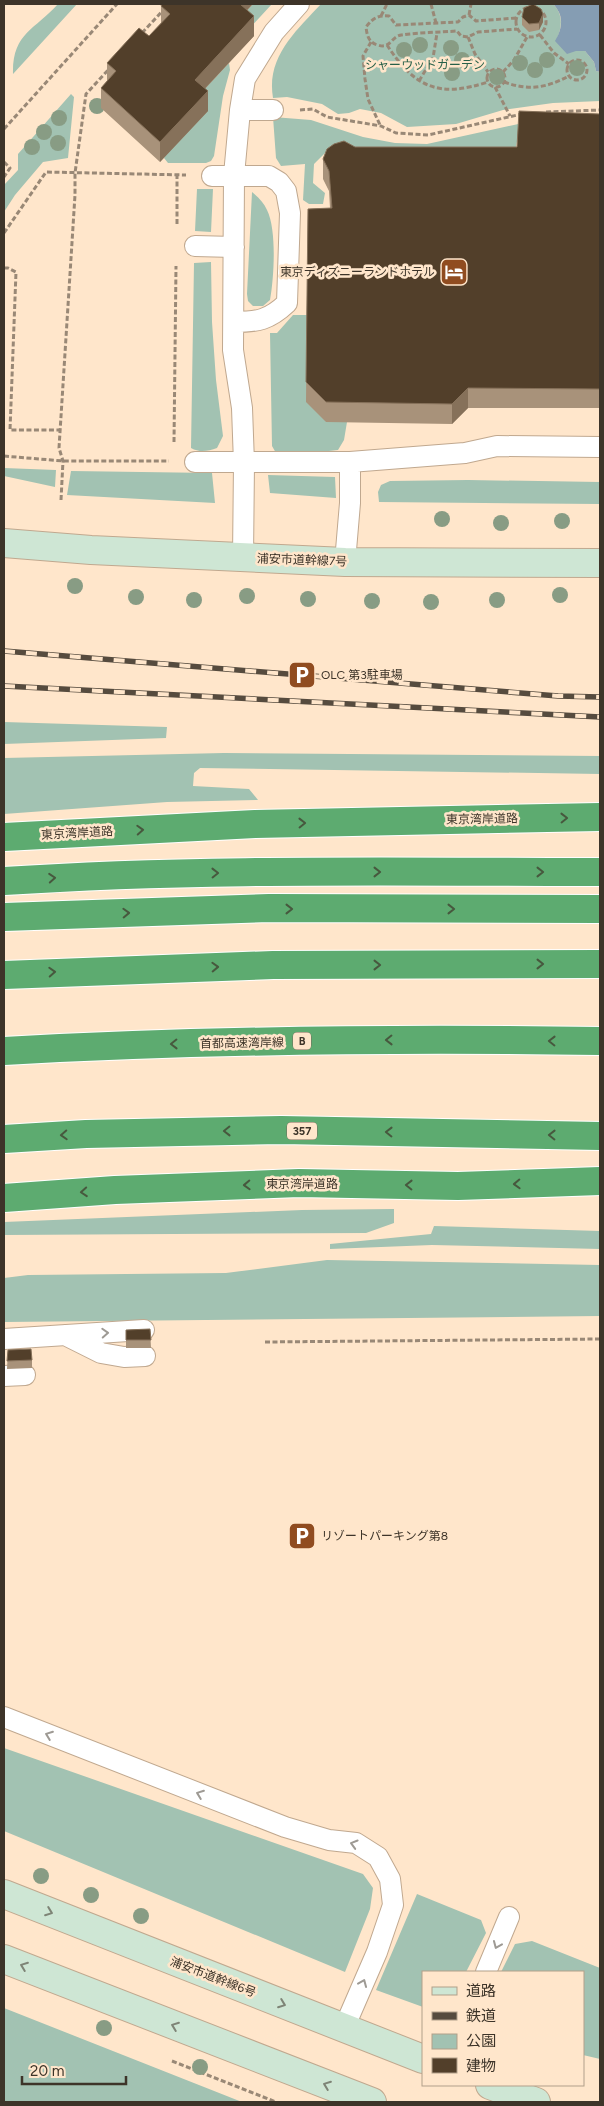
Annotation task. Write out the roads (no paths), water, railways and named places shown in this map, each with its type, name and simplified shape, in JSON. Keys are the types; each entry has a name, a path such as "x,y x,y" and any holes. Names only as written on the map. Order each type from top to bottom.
{"highway":[{"name":"東京湾岸道路","path":"4,837 255,824 600,817"},
{"path":"4,882 72,877 261,872 600,872"},
{"path":"4,917 269,908 600,909"},
{"path":"4,975 273,965 600,964"},
{"name":"首都高速湾岸線","path":"4,1051 84,1047 461,1039 600,1042"},
{"name":"357","path":"4,1139 86,1134 281,1130 600,1136"},
{"name":"東京湾岸道路","path":"4,1198 115,1190 299,1183 458,1186 600,1181"}],"street":[{"name":"浦安市道幹線7号","path":"4,543 91,550 345,562 600,563"},
{"name":"浦安市道幹線6号","path":"4,1894 422,2059"},
{"path":"4,1959 372,2102"},
{"path":"493,2086 536,2102"}],"lane":[{"path":"243,558 244,463 242,408 234,350 234,175 240,110 244,79 274,32 299,4"},
{"path":"240,110 273,110"},
{"path":"212,176 269,176 279,182 286,191 290,214 287,303 274,315 255,322 234,322"},
{"path":"195,246 234,247"},
{"path":"195,462 350,462 465,453 497,446 600,447"},
{"path":"345,562 350,503 350,462"},
{"path":"4,1339 144,1330"},
{"path":"65,1335 100,1354 124,1357 145,1356"},
{"path":"4,1351 25,1350"},
{"path":"4,1376 25,1375"},
{"path":"4,1717 285,1827 329,1840 356,1843 378,1857 390,1879 393,1905 377,1952 344,2028"},
{"path":"486,1971 509,1917"}],"water":[{"path":"553,4 600,4 600,72 596,71 594,62 585,51 567,54 555,41 560,31 561,17"}],"railway":[{"path":"4,651 558,696 600,697"},
{"path":"4,686 600,717"}],"place":[{"name":"東京ディズニーランドホテル","path":"454,272"},
{"name":"OLC 第3駐車場","path":"302,675"},
{"name":"リゾートパーキング第8","path":"302,1536"}],"park label":[{"name":"シャーウッドガーデン","path":"425,65"}]}
